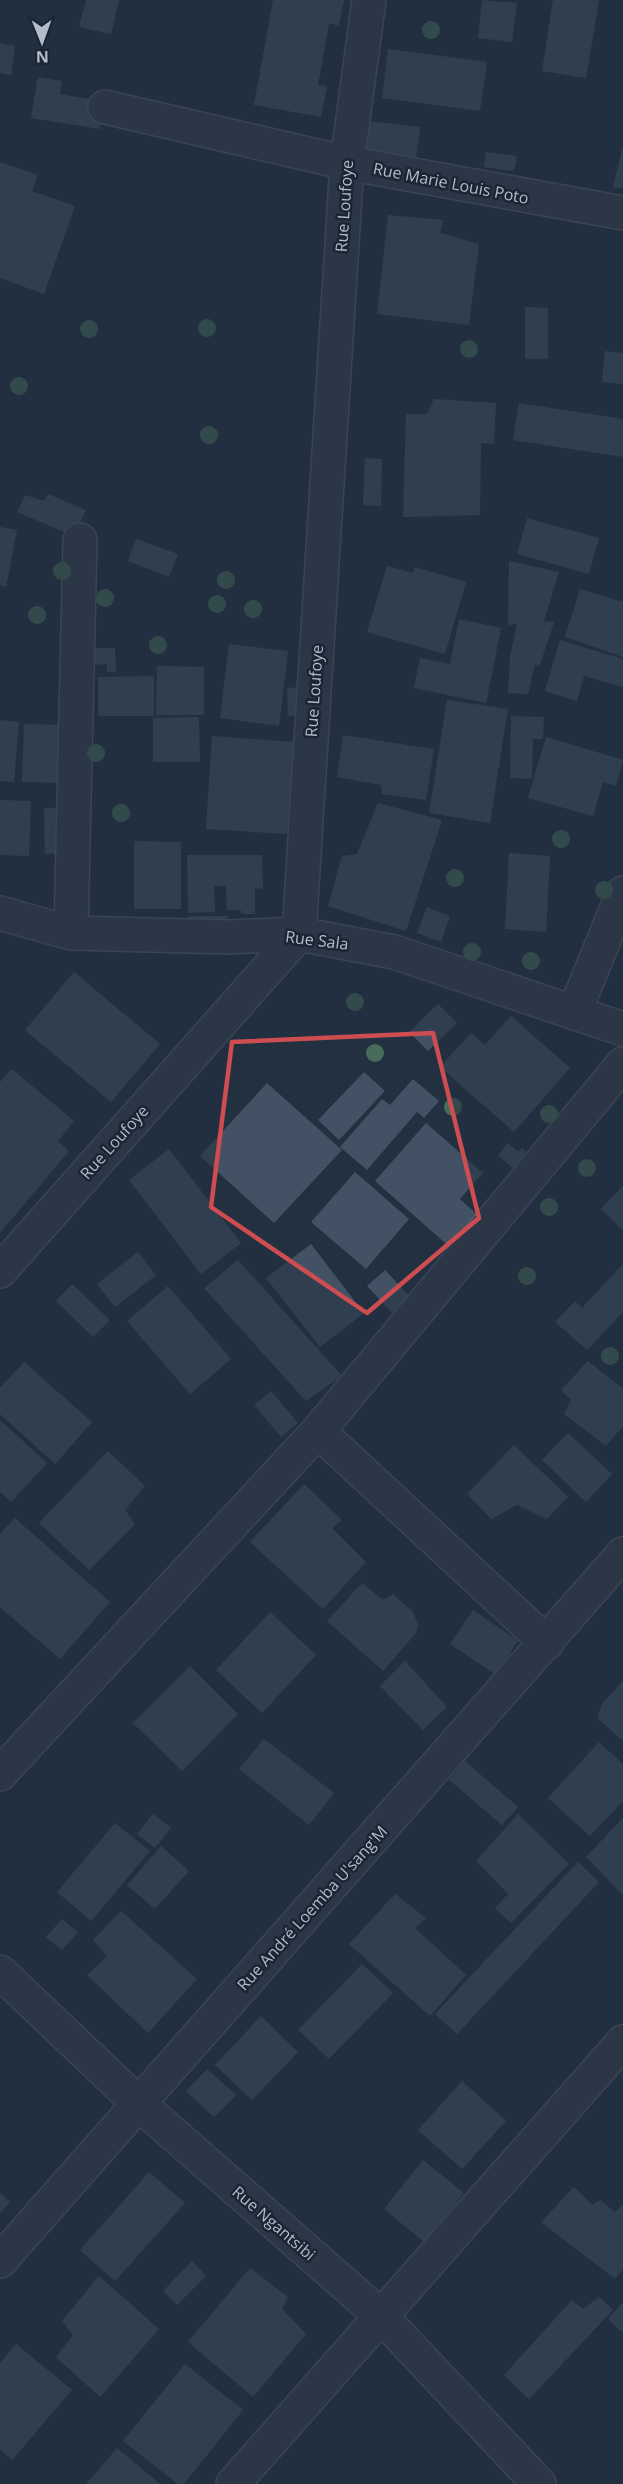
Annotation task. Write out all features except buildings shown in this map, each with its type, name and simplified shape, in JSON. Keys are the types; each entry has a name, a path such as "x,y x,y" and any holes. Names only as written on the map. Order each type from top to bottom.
{"street":[{"name":"Rue Loufoye","path":"0,1271 299,934 347,163 369,0"},
{"name":"Rue Marie Louis Poto","path":"105,108 347,163 623,213"},
{"path":"71,933 80,540"},
{"path":"574,1013 623,893"},
{"name":"Rue Sala","path":"0,913 71,933 228,937 299,934 394,952 623,1029"},
{"path":"0,1774 318,1431 623,1064"},
{"path":"318,1431 547,1643"},
{"name":"Rue André Loemba U'sang'M","path":"0,2261 547,1643 623,1554"},
{"name":"Rue Ngantsibi","path":"0,1972 138,2103 381,2316 539,2484"},
{"path":"233,2484 623,2043"}],"highlighted area":[{"path":"433,1033 479,1218 367,1313 211,1207 232,1042"}]}
